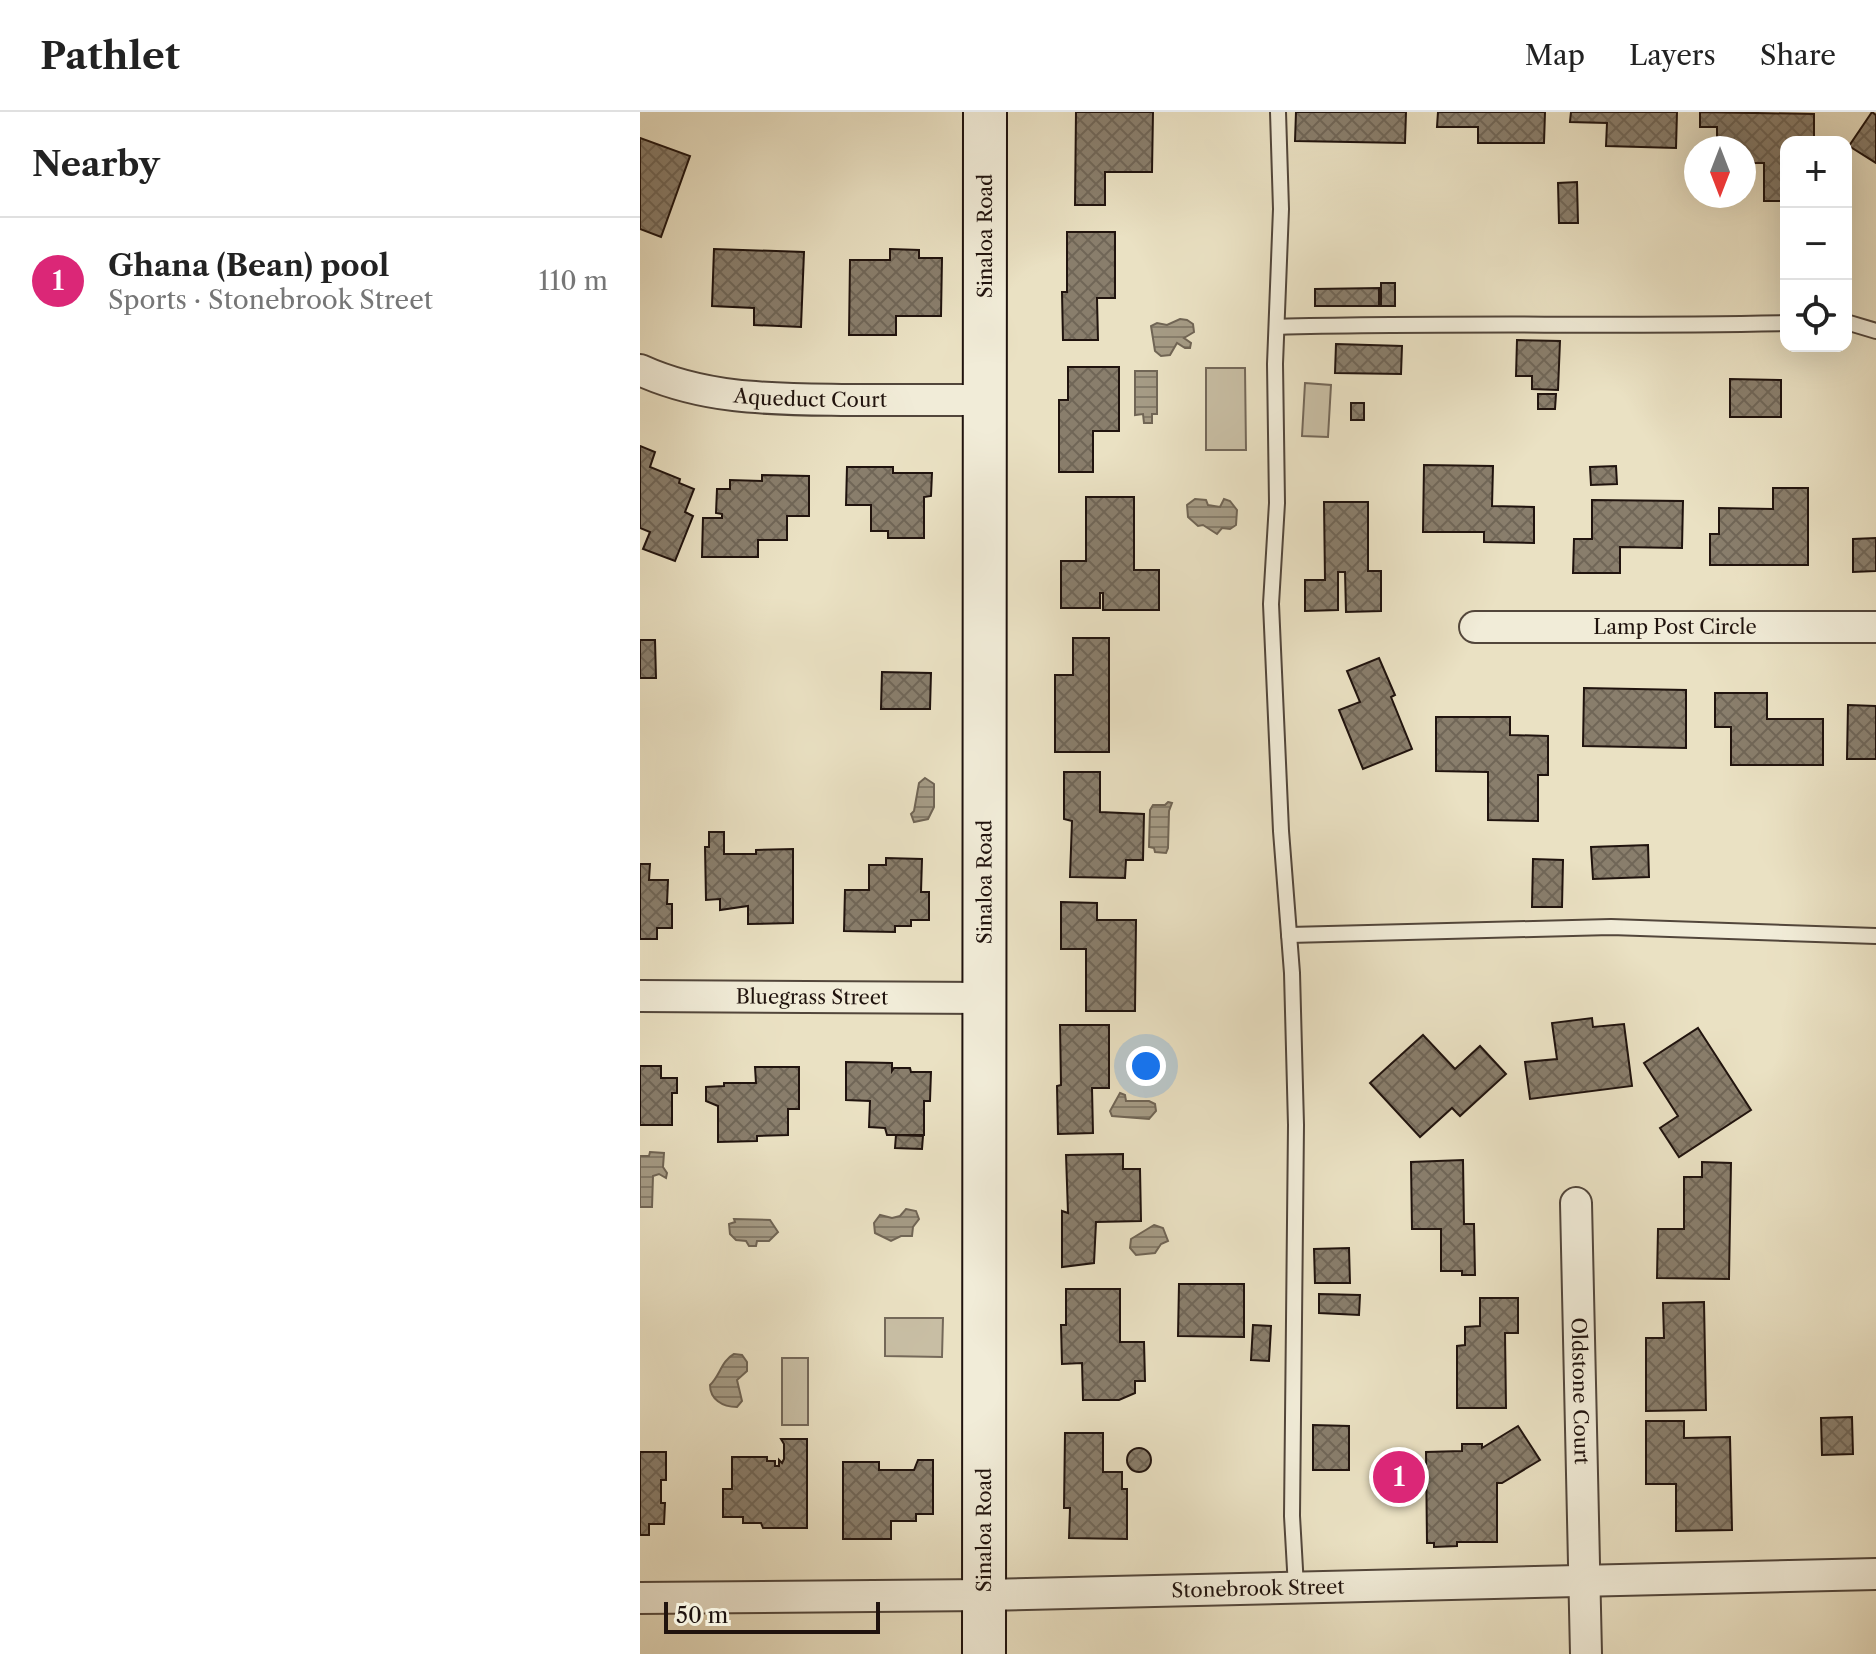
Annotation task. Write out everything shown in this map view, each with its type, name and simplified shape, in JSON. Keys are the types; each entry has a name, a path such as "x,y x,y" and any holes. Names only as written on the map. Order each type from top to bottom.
{"street":[{"name":"Sinaloa Road","path":"984,1654 985,112"},
{"name":"Aqueduct Court","path":"640,370 669,383 712,394 754,399 985,400"},
{"name":"Lamp Post Circle","path":"1475,627 1876,627"},
{"name":"Bluegrass Street","path":"640,996 985,998"},
{"name":"Oldstone Court","path":"1576,1203 1586,1654"},
{"name":"Stonebrook Street","path":"640,1598 984,1595 1876,1574"}],"lane":[{"path":"1278,112 1281,209 1277,503 1271,604 1296,1125 1292,1516 1296,1587"},
{"path":"1277,327 1780,323"},
{"path":"1852,324 1876,331"},
{"path":"1289,935 1611,927 1876,936"}],"shaded area":[{"path":"1180,319 1193,324 1194,332 1184,338 1191,343 1190,348 1177,343 1170,355 1161,356 1155,351 1151,326 1157,323 1167,325"},
{"path":"1206,368 1245,368 1246,450 1206,450"},
{"path":"1135,371 1157,371 1157,414 1152,414 1152,423 1144,423 1143,414 1135,415"},
{"path":"1305,383 1331,385 1328,437 1302,436"},
{"path":"1195,499 1206,500 1208,505 1220,507 1224,499 1230,501 1237,510 1236,525 1230,529 1222,528 1217,534 1203,525 1198,526 1188,517 1187,505"},
{"path":"925,778 934,784 934,807 928,819 914,822 911,814 919,783"},
{"path":"1172,803 1168,848 1166,853 1155,852 1154,848 1149,847 1150,810 1153,805"},
{"path":"1120,1093 1125,1095 1126,1101 1155,1104 1156,1111 1149,1119 1112,1116 1110,1111"},
{"path":"650,1152 664,1153 663,1167 667,1173 666,1178 659,1174 653,1176 652,1207 640,1207 640,1156 649,1156"},
{"path":"906,1209 916,1211 919,1219 913,1227 912,1236 901,1236 891,1241 875,1233 874,1223 880,1215 892,1218 900,1216"},
{"path":"734,1219 770,1220 778,1232 769,1241 757,1241 756,1246 749,1246 746,1241 736,1240 730,1234 729,1224 735,1222"},
{"path":"1154,1225 1163,1228 1168,1241 1161,1244 1155,1253 1136,1255 1130,1248 1131,1239"},
{"path":"885,1318 943,1318 942,1357 885,1356"},
{"path":"734,1354 742,1355 747,1362 747,1371 737,1380 742,1401 737,1407 718,1401 710,1385"},
{"path":"782,1358 808,1358 808,1425 782,1425"},
{"path":"1391,1451 1407,1455 1413,1462 1409,1494 1399,1500 1391,1497 1392,1491 1385,1497 1382,1493 1388,1474 1380,1466 1380,1459"}],"building":[{"path":"1076,112 1153,112 1152,172 1105,172 1105,205 1075,205"},
{"path":"1296,112 1406,112 1405,143 1295,141"},
{"path":"1438,112 1545,112 1544,143 1478,143 1478,127 1437,127"},
{"path":"1571,112 1677,112 1676,148 1606,146 1607,123 1570,122"},
{"path":"1700,112 1814,114 1814,136 1780,136 1780,201 1764,201 1764,163 1756,163 1756,136 1717,136 1717,127 1700,127"},
{"path":"1872,112 1876,115 1876,163 1852,148 1852,142"},
{"path":"640,138 690,156 661,237 640,229"},
{"path":"1577,182 1578,223 1559,223 1558,183"},
{"path":"1067,232 1115,232 1115,298 1097,298 1098,340 1063,340 1062,292 1067,292"},
{"path":"714,249 804,252 801,327 754,325 754,308 712,306"},
{"path":"890,249 919,250 919,258 942,258 941,316 896,316 896,335 849,335 850,260 890,260"},
{"path":"1381,283 1395,283 1395,306 1381,306"},
{"path":"1379,288 1379,306 1315,306 1315,289"},
{"path":"1517,340 1560,341 1558,390 1532,389 1532,376 1516,376"},
{"path":"1336,344 1402,346 1401,374 1335,373"},
{"path":"1068,367 1119,367 1119,431 1093,431 1093,472 1059,472 1059,400 1068,400"},
{"path":"1730,379 1781,380 1781,417 1730,417"},
{"path":"1538,394 1556,394 1555,409 1538,409"},
{"path":"1351,403 1364,403 1364,420 1351,420"},
{"path":"640,446 655,452 650,467 680,479 679,483 694,489 685,512 693,516 675,561 643,549 650,532 640,528"},
{"path":"1424,465 1493,466 1492,506 1534,507 1534,543 1484,542 1484,532 1423,532"},
{"path":"1616,466 1617,484 1591,485 1590,467"},
{"path":"847,467 893,467 893,473 932,473 931,496 924,497 924,538 888,538 888,531 871,531 871,505 846,505"},
{"path":"762,475 809,476 809,516 787,516 787,540 758,540 758,557 702,557 703,518 722,518 722,514 716,513 717,489 730,489 730,480 762,481"},
{"path":"1773,488 1808,488 1808,565 1710,565 1710,534 1719,534 1719,508 1773,509"},
{"path":"1086,497 1134,497 1134,570 1159,570 1159,610 1103,610 1103,593 1100,593 1100,608 1061,608 1061,561 1086,561"},
{"path":"1592,500 1683,501 1682,548 1620,547 1620,573 1573,573 1574,539 1592,539"},
{"path":"1324,502 1368,502 1368,571 1381,571 1381,611 1346,612 1345,572 1338,572 1338,610 1305,611 1305,580 1325,580"},
{"path":"1876,538 1876,571 1853,572 1853,539"},
{"path":"1073,638 1109,638 1109,752 1055,752 1055,675 1073,675"},
{"path":"640,640 655,640 656,678 640,678"},
{"path":"1379,658 1395,695 1391,697 1412,749 1363,769 1339,710 1360,702 1347,671"},
{"path":"882,672 931,673 930,709 881,709"},
{"path":"1584,688 1686,690 1686,748 1583,746"},
{"path":"1715,693 1767,693 1767,719 1823,719 1823,765 1731,765 1731,727 1715,727"},
{"path":"1848,705 1876,706 1876,759 1847,759"},
{"path":"1436,717 1510,717 1510,735 1548,736 1548,775 1538,775 1538,821 1488,820 1488,772 1436,771"},
{"path":"1064,772 1100,772 1100,812 1144,814 1143,860 1126,860 1125,878 1070,877 1072,821 1064,819"},
{"path":"709,832 724,832 724,854 793,849 793,923 748,924 748,906 720,910 720,899 706,900 705,847 709,847"},
{"path":"1648,845 1649,877 1593,879 1591,847"},
{"path":"886,858 922,859 921,892 929,892 929,920 911,920 911,926 895,926 895,932 844,931 845,890 869,890 869,865 886,865"},
{"path":"1533,859 1563,860 1562,907 1532,907"},
{"path":"640,864 650,864 649,880 668,880 667,904 672,904 672,928 657,928 657,939 640,939"},
{"path":"1061,902 1097,903 1097,920 1136,920 1135,1011 1086,1011 1086,949 1061,949"},
{"path":"1592,1018 1593,1027 1624,1024 1632,1086 1530,1099 1525,1062 1557,1059 1552,1023"},
{"path":"1060,1025 1109,1025 1109,1088 1092,1088 1093,1133 1058,1134"},
{"path":"1698,1028 1751,1110 1679,1157 1660,1128 1678,1116 1644,1063"},
{"path":"1423,1035 1455,1069 1480,1046 1506,1074 1460,1116 1452,1108 1420,1137 1370,1083"},
{"path":"846,1062 892,1063 892,1071 894,1068 910,1068 911,1072 931,1072 930,1101 924,1101 924,1135 887,1135 885,1128 869,1127 870,1101 846,1100"},
{"path":"640,1066 661,1066 661,1078 677,1078 677,1093 672,1093 672,1125 640,1125"},
{"path":"755,1067 799,1067 799,1109 788,1109 788,1135 757,1136 757,1141 718,1142 718,1106 706,1101 706,1087 724,1086 724,1083 756,1083"},
{"path":"896,1135 923,1136 922,1149 895,1148"},
{"path":"1123,1154 1123,1169 1140,1169 1141,1221 1096,1222 1094,1263 1062,1267 1062,1211 1068,1213 1066,1155"},
{"path":"1463,1160 1464,1224 1474,1224 1475,1275 1462,1275 1462,1271 1441,1271 1441,1229 1412,1229 1411,1162"},
{"path":"1702,1162 1731,1163 1729,1279 1657,1278 1658,1229 1684,1229 1684,1177 1702,1177"},
{"path":"1349,1248 1350,1283 1315,1283 1314,1249"},
{"path":"1179,1284 1244,1284 1244,1337 1178,1336"},
{"path":"1066,1289 1120,1289 1120,1342 1144,1342 1145,1381 1135,1381 1135,1393 1119,1400 1083,1400 1082,1363 1062,1364 1061,1325 1066,1325"},
{"path":"1319,1294 1360,1295 1359,1315 1319,1313"},
{"path":"1480,1298 1518,1298 1518,1333 1505,1333 1506,1408 1457,1408 1457,1346 1465,1345 1465,1327 1480,1326"},
{"path":"1704,1302 1706,1410 1646,1411 1646,1338 1664,1338 1663,1303"},
{"path":"1253,1325 1271,1326 1269,1361 1251,1360"},
{"path":"1852,1417 1853,1454 1822,1455 1821,1418"},
{"path":"1646,1421 1684,1421 1684,1438 1730,1437 1732,1530 1676,1531 1676,1484 1646,1484"},
{"path":"1313,1425 1349,1426 1349,1470 1313,1470"},
{"path":"1518,1426 1540,1460 1497,1483 1497,1542 1457,1542 1457,1546 1434,1547 1434,1543 1427,1543 1426,1452 1462,1451 1462,1444 1482,1444 1482,1448"},
{"path":"1065,1433 1103,1433 1103,1472 1122,1472 1122,1489 1127,1489 1127,1539 1069,1538 1070,1508 1064,1508"},
{"path":"781,1439 807,1439 807,1528 763,1528 761,1523 743,1523 743,1517 723,1517 723,1489 732,1489 732,1457 767,1457 767,1461 775,1461 775,1466 779,1466 779,1460 782,1463 784,1459"},
{"path":"1139,1448 1147,1452 1151,1460 1147,1468 1139,1472 1131,1468 1127,1460 1131,1452"},
{"path":"640,1452 666,1452 666,1480 661,1480 661,1503 665,1503 664,1524 649,1524 649,1535 640,1535"},
{"path":"918,1460 933,1460 933,1514 916,1514 916,1521 891,1521 891,1539 843,1539 843,1462 879,1462 879,1470 914,1470"}],"place":[{"name":"Ghana (Bean) pool","path":"1399,1477"}]}
